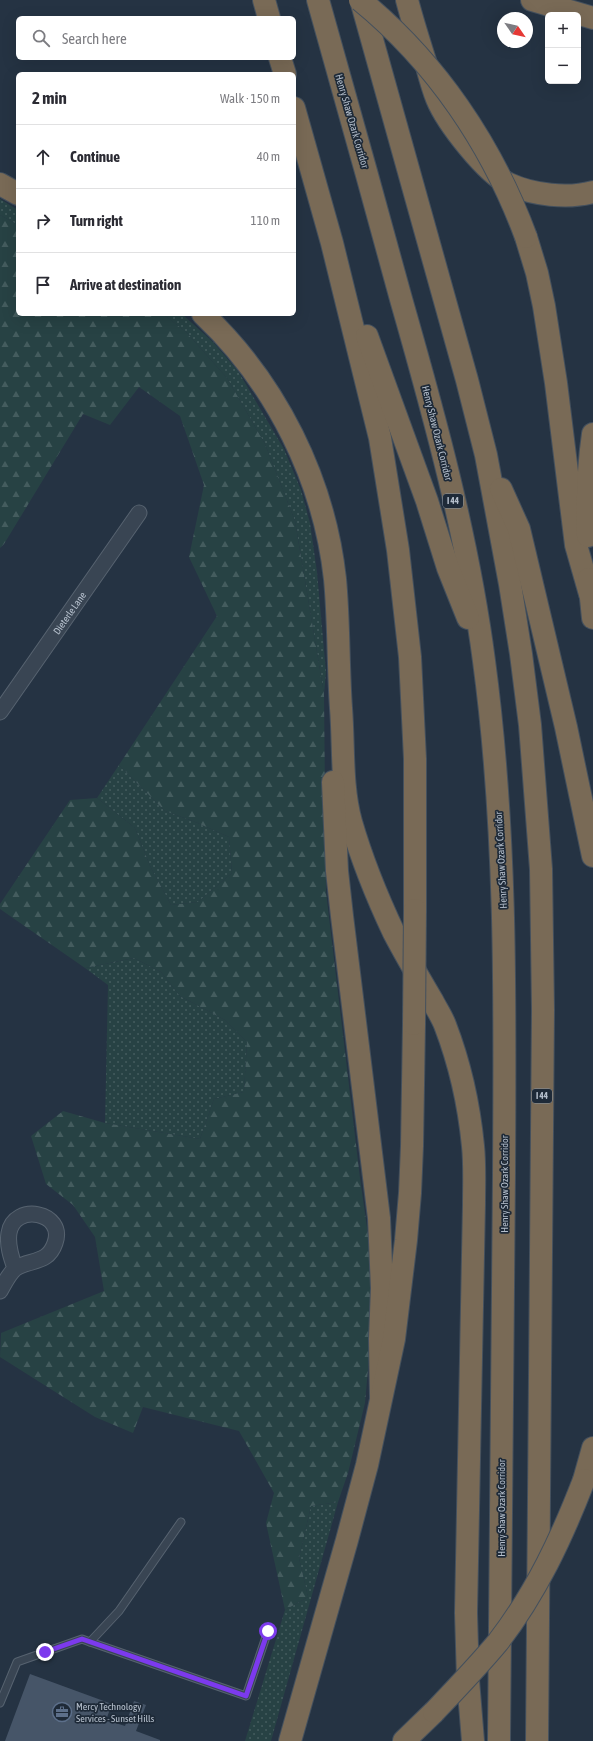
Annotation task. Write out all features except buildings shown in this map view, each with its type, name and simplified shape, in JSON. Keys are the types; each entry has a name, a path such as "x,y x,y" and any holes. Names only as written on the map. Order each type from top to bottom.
{"highway":[{"path":"264,0 268,16"},
{"name":"Henry Shaw Ozark Corridor","path":"318,0 435,422 467,561 484,659 498,797 505,944 499,1741"},
{"path":"361,0 400,36 427,66 455,101 479,137 498,172 514,206 526,237 537,273 546,313 576,545 590,594"},
{"name":"I 44","path":"361,0 467,380 486,455 510,584 530,725 541,869 543,1018 537,1741"},
{"path":"407,0 437,100 458,135 486,165 509,184 526,189 556,195 571,195 593,192"},
{"path":"532,0 593,18"},
{"path":"281,60 284,72"},
{"path":"290,1741 367,1466 394,1339 406,1240 412,1146 416,910 415,759 413,716 408,642 398,550 380,438 332,243 296,115"},
{"path":"0,184 16,193"},
{"path":"332,243 427,501 448,568 484,659"},
{"path":"206,316 242,355 264,386 287,425 313,482 329,544 334,578 345,778 350,818 363,862 394,933 445,1024 465,1090 473,1147 474,1212 466,1613 468,1680 474,1741"},
{"path":"593,434 587,507 590,594 593,618"},
{"path":"486,455 519,529 566,727 593,856"},
{"path":"338,666 333,747 335,834 342,916 378,1218 382,1288 380,1339 381,1397"},
{"path":"404,1741 468,1677 498,1641 526,1602 550,1560 570,1517 584,1480 593,1448"}],"street":[{"name":"Dieterle Lane","path":"0,712 139,513"},
{"path":"0,1290 15,1268"}],"lane":[{"path":"90,1642 119,1611 181,1522"},
{"path":"0,1703 17,1662 82,1639 246,1696 268,1631"}],"green space":[{"path":"0,199 16,209 16,224 0,215"},
{"path":"0,215 16,224 16,316 166,316 186,332 227,378 265,444 295,521 324,694 326,892 360,1178 372,1263 371,1336 365,1403 348,1473 338,1502 311,1506 299,1558 308,1597 285,1610 266,1523 274,1493 239,1431 143,1407 133,1433 95,1417 0,1357 1,1333 104,1291 95,1237 73,1205 46,1184 31,1136 63,1111 105,1123 200,1139 214,1099 244,1092 247,1042 225,1020 180,996 161,972 134,958 85,968 0,909 0,904 70,800 97,798 135,828 150,866 171,905 198,902 232,873 229,837 193,821 165,811 119,765 217,616 189,557 204,485 180,416 139,387 110,425 83,414 4,544 0,548"},
{"path":"166,316 184,316 213,342 238,371 284,449 301,490 310,523 317,572 326,672 324,694 295,521 265,444 227,378 186,332"},
{"path":"119,765 165,811 193,821 229,837 232,873 198,902 171,905 150,866 135,828 97,798"},
{"path":"134,958 161,972 180,996 225,1020 247,1042 244,1092 214,1099 200,1139 105,1123 108,985 85,968"},
{"path":"338,1502 271,1741 245,1741 285,1610 308,1597 299,1558 311,1506"}],"place":[{"name":"Mercy Technology Services - Sunset Hills","path":"62,1712"}],"route":[{"path":"45,1652 82,1639 246,1696 268,1631"}]}
